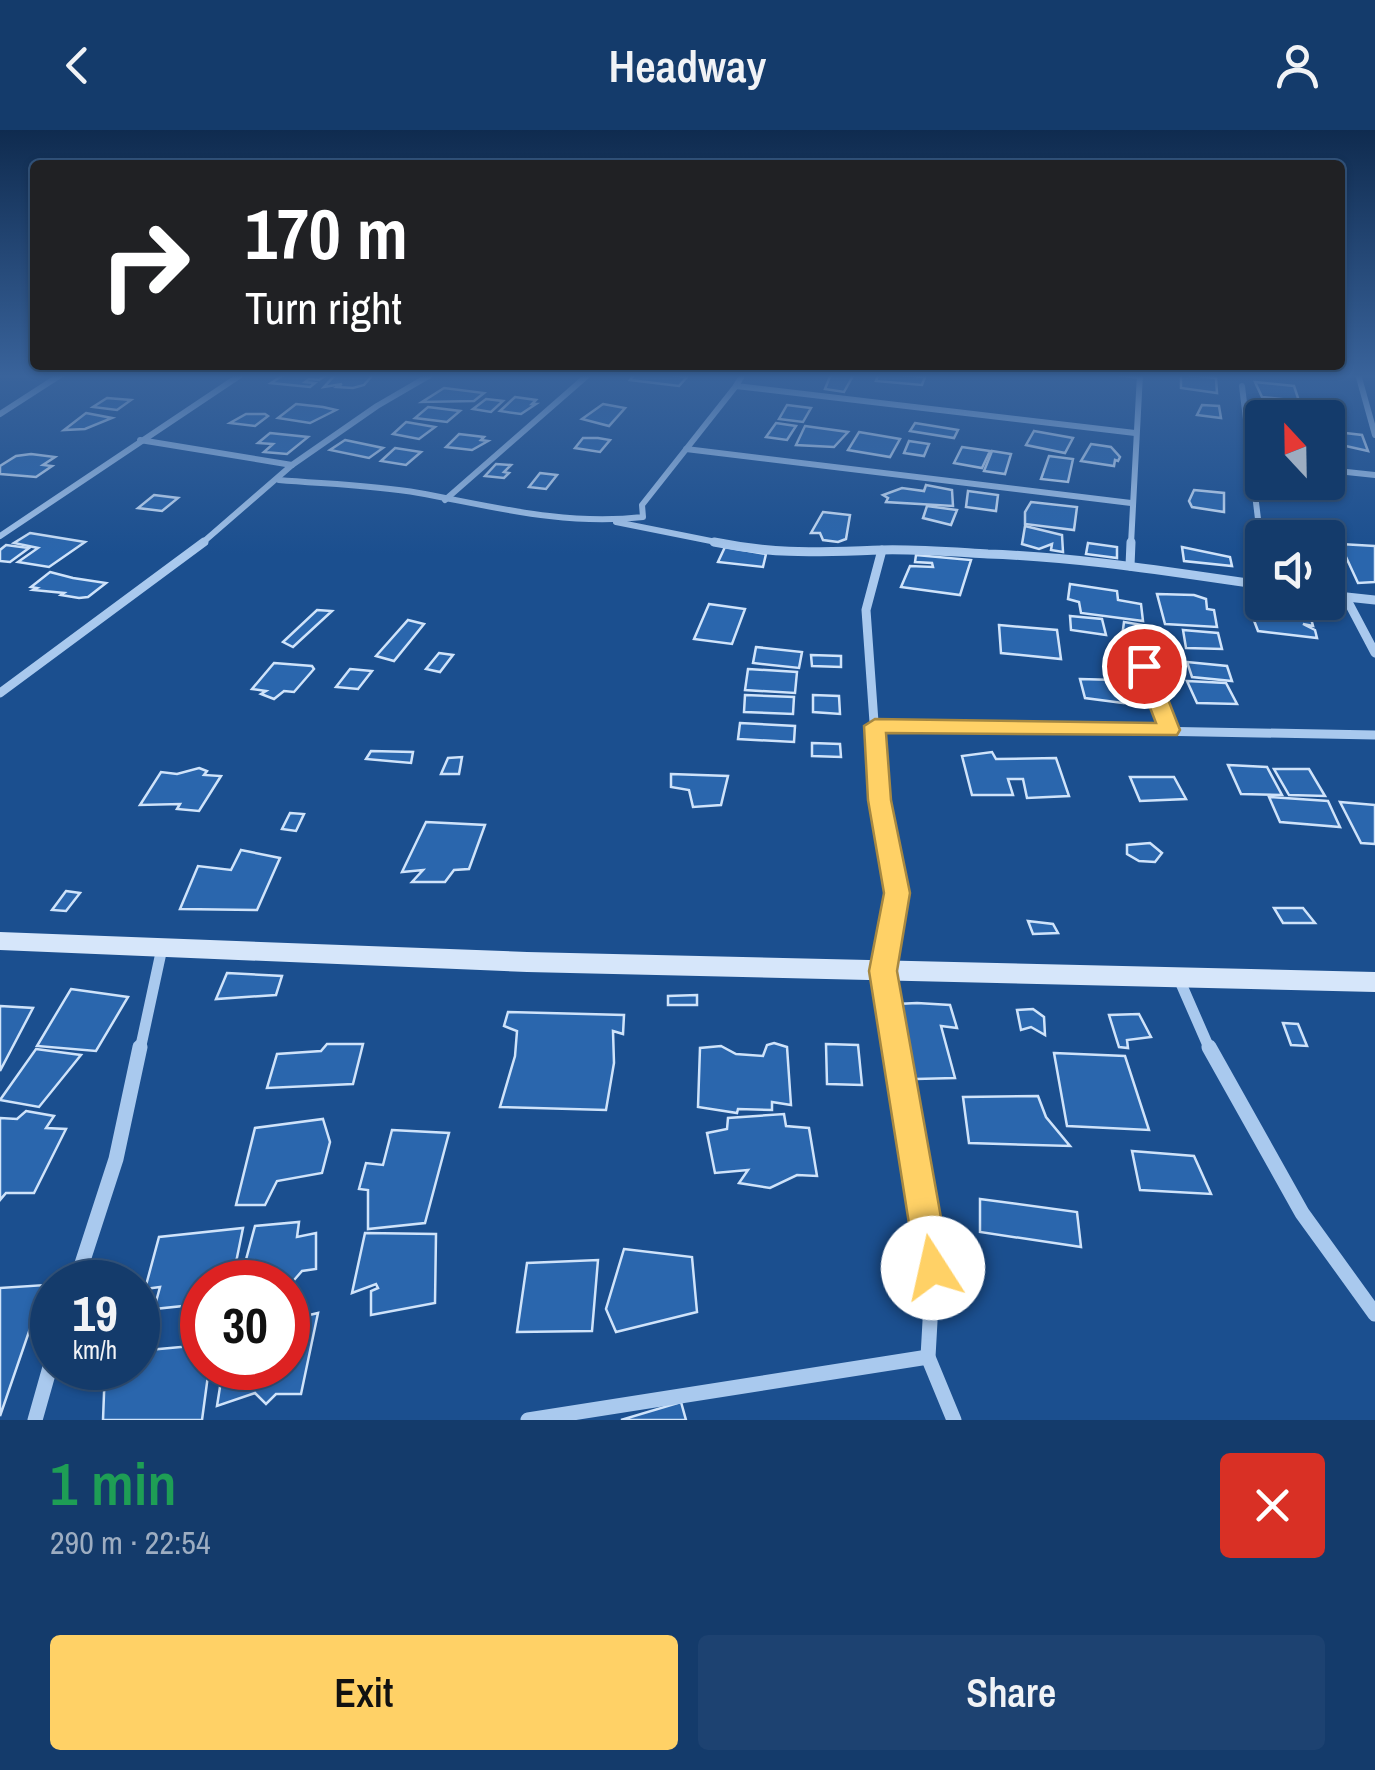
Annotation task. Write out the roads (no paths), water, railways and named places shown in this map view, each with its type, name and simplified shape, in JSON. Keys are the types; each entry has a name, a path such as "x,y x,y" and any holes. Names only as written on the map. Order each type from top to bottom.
{"street":[{"path":"0,536 148,434"},
{"path":"0,693 228,524 292,464 335,434"},
{"path":"445,500 520,434"},
{"path":"643,517 642,505 697,434"},
{"path":"1130,566 1134,434"},
{"path":"139,440 292,464"},
{"path":"686,448 1131,503"},
{"path":"1345,472 1375,475"},
{"path":"279,480 386,488 496,510 616,522 768,553 825,555 882,550 995,554 1130,566 1245,583"},
{"path":"616,522 643,517 668,534"},
{"path":"0,528 11,528"},
{"path":"882,550 866,610 880,800 897,893 883,971 933,1268 928,1357 954,1420"},
{"path":"1346,598 1375,600"},
{"path":"1346,598 1375,652"},
{"path":"1144,666 1169,730"},
{"path":"875,726 1373,734"},
{"path":"0,941 527,962 1375,982"},
{"path":"83,1260 116,1158 162,947"},
{"path":"1179,979 1220,1072 1293,1197 1375,1314"},
{"path":"528,1420 928,1357"},
{"path":"35,1420 44,1390"}]}
